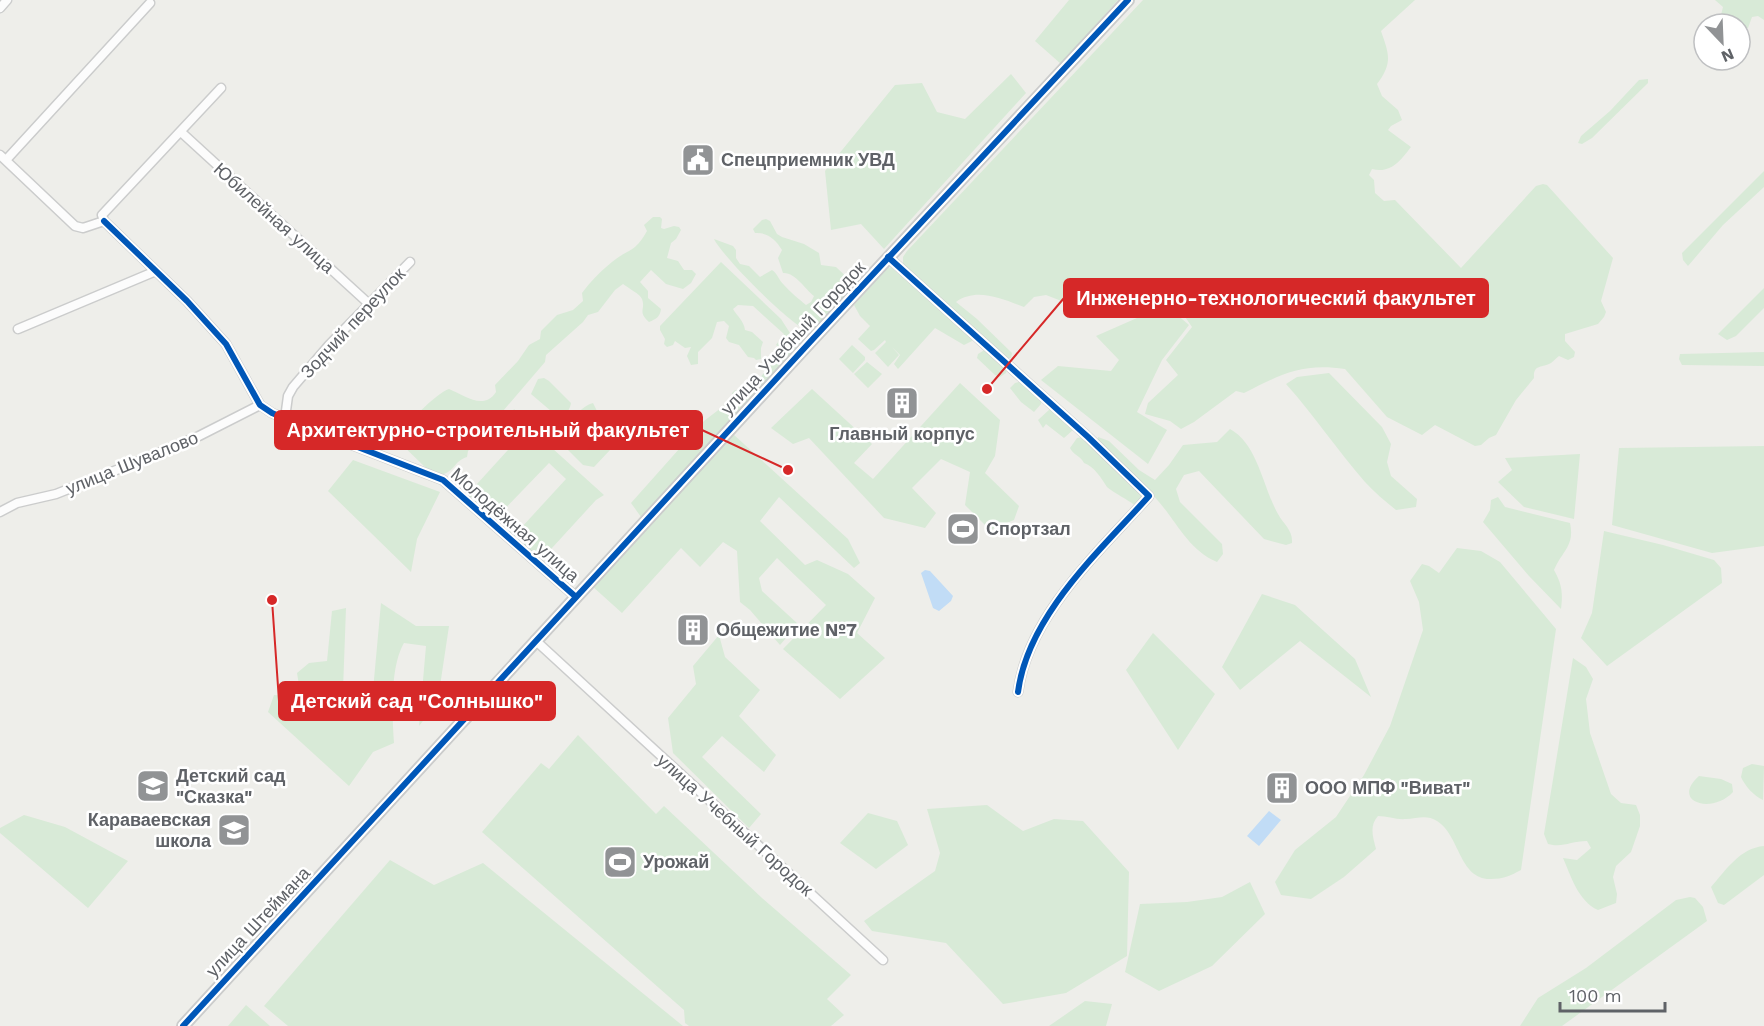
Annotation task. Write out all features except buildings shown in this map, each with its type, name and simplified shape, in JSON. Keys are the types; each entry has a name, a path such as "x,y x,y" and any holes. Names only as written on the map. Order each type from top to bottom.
{"street":[{"path":"0,8 7,0"},
{"name":"улица Учебный Городок","path":"355,838 888,257 1128,0"},
{"path":"104,221 83,228 75,226 3,158 150,3"},
{"path":"220,88 102,215 104,221 226,344 260,405"},
{"name":"Юбилейная улица","path":"181,132 368,303"},
{"path":"888,257 1080,430 1149,496 1090,562 1053,609 1033,643 1020,677 1018,692"},
{"name":"Зодчий переулок","path":"285,418 288,396 293,387 368,303 410,262"},
{"path":"18,329 156,271"},
{"name":"Молодёжная улица","path":"260,405 285,418 443,480 576,597"},
{"name":"улица Шувалово","path":"0,512 17,503 56,494 134,463 199,436 260,405"},
{"name":"улица Учебный Городок","path":"535,640 884,960"},
{"name":"улица Штеймана","path":"183,1026 355,838"}],"green space":[{"path":"1069,0 1118,0 1061,64 1035,41"},
{"path":"1143,0 1415,0 1381,31 1388,58 1386,70 1377,84 1382,96 1398,110 1402,120 1388,130 1411,147 1390,168 1372,169 1369,175 1374,180 1375,193 1384,201 1395,200 1461,268 1536,186 1547,185 1613,258 1601,301 1606,312 1604,317 1598,324 1565,334 1565,341 1575,352 1574,357 1568,360 1559,356 1551,363 1535,370 1534,378 1516,400 1496,435 1481,445 1475,446 1435,425 1422,435 1387,417 1345,369 1330,368 1304,369 1281,375 1244,393 1236,391 1181,429 1170,421 1145,414 1148,403 1178,375 1166,360 1192,327 1179,308 1167,307 1152,295 1135,290 1119,300 1098,303 1078,293 1064,302 1046,295 1034,297 1024,307 981,295 972,295 956,302 1012,353 1011,358 1005,358 906,268 903,264 903,257 907,251"},
{"path":"1715,0 1764,0 1764,20 1758,16 1752,17 1752,12 1722,12 1723,7"},
{"path":"1011,74 1026,93 884,249 861,224 831,230 825,171 895,85 922,83 937,112 965,119"},
{"path":"1648,79 1648,83 1592,138 1582,144 1578,143 1581,136 1610,111 1639,80"},
{"path":"1764,171 1764,187 1723,225 1688,266 1683,260 1682,253"},
{"path":"653,217 662,219 661,228 679,227 681,230 671,243 667,258 678,261 684,270 692,270 696,274 691,283 683,289 666,284 651,270 640,282 648,291 648,298 661,309 657,317 649,322 643,313 641,297 623,284 615,290 598,312 588,315 546,355 545,362 503,411 503,418 488,433 489,441 485,443 477,441 468,451 467,457 442,475 427,469 395,438 429,403 449,389 474,400 491,398 496,392 495,385 518,361 529,345 540,339 541,331 557,315 573,310 583,301 582,293 612,262 638,244 647,231 644,225"},
{"path":"766,219 770,221 777,234 804,244 819,253 821,265 836,267 854,284 822,321 809,331 800,327 758,290 714,239 733,246 740,264 749,266 760,277 772,270 786,288 806,305 814,296 792,275 783,273 778,258 782,250 780,246 771,237 755,233 753,229"},
{"path":"721,262 781,319 790,333 779,347 776,345 784,334 753,306 738,305 733,309 742,321 745,330 752,332 763,342 761,359 748,357 739,345 729,342 726,338 729,326 724,321 717,322 712,338 698,352 698,364 691,365 687,356 691,347 685,348 675,341 673,345 667,347 664,344 665,339 660,326"},
{"path":"891,267 899,274 903,273 971,337 972,341 964,345 935,328 898,369 894,364 900,355 892,347 899,355 888,367 875,353 886,342 885,340 871,351 858,339 870,326 860,316 854,305 886,269"},
{"path":"1764,288 1764,308 1736,336 1727,340 1718,334"},
{"path":"1175,313 1189,325 1162,360 1137,412 1167,430 1148,464 1041,380 1058,366 1111,371 1119,360 1096,336 1137,318"},
{"path":"800,342 802,346 641,517 631,503 704,421 730,401 735,390 746,394 747,386 755,384 784,348"},
{"path":"852,345 865,357 853,373 839,359"},
{"path":"986,349 1007,369 1006,373 1000,377 977,358 978,354"},
{"path":"1764,352 1764,366 1682,365 1679,359 1680,354"},
{"path":"867,362 882,374 868,388 854,374"},
{"path":"1329,373 1382,427 1391,444 1387,462 1391,476 1417,499 1416,507 1396,510 1372,489 1286,384 1297,377"},
{"path":"544,378 571,403 569,410 563,415 558,417 531,394 538,379"},
{"path":"1019,382 1041,399 1041,404 1034,412 1021,402 1010,388"},
{"path":"960,383 1000,420 995,456 985,473 1019,506 1014,520 990,530 965,505 970,472 941,459 912,488 936,513 925,528 884,518 809,438 793,444 771,428 812,389 872,444 854,463 873,479"},
{"path":"593,403 601,419 626,433 594,467 583,465 558,440 577,414"},
{"path":"514,409 552,448 604,495 596,500 541,560 501,527 508,520 521,528 566,479 549,463 495,519 466,496 518,439 506,424"},
{"path":"1050,409 1067,422 1073,430 1064,438 1046,424 1043,428 1038,420"},
{"path":"1230,429 1247,445 1254,456 1280,518 1290,531 1292,543 1286,545 1264,539 1199,471 1184,475 1176,489 1180,502 1222,544 1223,554 1217,562 1191,544 1152,494 1098,443 1098,437 1109,441 1139,470 1155,480 1183,445 1217,442"},
{"path":"733,434 848,539 860,563 854,568 779,497 760,521 805,565 817,560 848,574 875,598 857,633 885,658 840,699 783,649 826,605 777,558 759,578 762,591 798,624 780,645 750,610 740,602 737,551 723,542 700,567 681,548 622,613 592,586"},
{"path":"1082,437 1145,498 1136,506 1107,487 1095,470 1084,463 1070,448 1077,438"},
{"path":"1764,446 1764,546 1712,553 1612,525 1619,448"},
{"path":"1580,454 1574,519 1524,507 1498,482 1512,470 1505,458"},
{"path":"353,460 440,492 417,539 411,572 328,491"},
{"path":"1498,497 1505,507 1570,523 1569,543 1554,570 1561,589 1561,609 1483,522 1490,510 1491,500"},
{"path":"1604,531 1714,560 1721,568 1722,583 1607,666 1581,638 1592,613"},
{"path":"1457,548 1481,551 1500,562 1556,629 1521,870 1499,878 1480,877 1466,865 1451,836 1437,821 1425,817 1403,819 1378,816 1373,828 1376,849 1344,877 1311,899 1281,895 1275,882 1295,850 1336,817 1364,775 1390,726 1423,630 1419,602 1410,581 1422,564 1439,573"},
{"path":"1262,594 1295,605 1355,659 1371,697 1300,641 1240,690 1222,667"},
{"path":"381,603 416,626 449,626 440,686 444,694 419,726 426,646 404,643 399,653 394,678 394,743 373,752 349,786 268,712 274,695 301,697 297,673 309,663 327,661 332,611 346,608 343,690 358,711 371,712"},
{"path":"1153,633 1215,694 1178,750 1126,670"},
{"path":"719,635 725,657 760,690 739,716 776,755 764,772 722,736 702,757 761,814 749,828 673,753 668,718 696,684 693,666"},
{"path":"1573,658 1586,667 1593,679 1586,699 1590,733 1611,794 1621,803 1636,805 1640,815 1640,826 1631,852 1616,866 1613,877 1617,894 1616,903 1598,910 1585,901 1580,894 1563,858 1577,860 1591,848 1587,841 1553,845 1548,844 1544,834"},
{"name":"Урожай","path":"578,735 656,814 664,806 762,898 851,975 827,999 844,1015 831,1026 689,1026 685,1023 684,1010 482,832 541,763 549,769"},
{"path":"1752,764 1764,766 1763,800 1750,790 1741,777 1743,768"},
{"path":"1699,776 1721,779 1732,784 1733,792 1715,803 1697,802 1691,799 1689,793 1691,785"},
{"path":"987,805 1023,831 1054,819 1083,821 1129,872 1127,956 1066,993 1003,1004 946,943 872,931 864,921 935,871 940,853 927,809"},
{"path":"868,813 897,821 908,845 876,869 840,843"},
{"path":"24,815 65,827 128,861 88,908 0,833 0,828"},
{"path":"1764,846 1764,875 1724,905 1718,903 1711,887 1741,855"},
{"path":"390,860 434,885 483,863 683,1026 288,1026 264,1006"},
{"path":"1250,882 1265,914 1212,966 1159,991 1125,972 1140,904 1187,902 1222,897"},
{"path":"1695,898 1703,907 1707,921 1562,1026 1520,1026 1538,998 1586,968 1676,900"},
{"path":"1085,1001 1112,1004 1106,1026 1049,1026"},
{"path":"246,1005 270,1026 228,1026"}],"water":[{"path":"925,570 930,571 953,596 951,601 939,611 933,608 921,573"},
{"path":"1269,811 1281,820 1259,846 1247,836"}],"cycle path":[{"path":"183,1026 810,342 1128,0"},
{"path":"104,221 187,301 226,344 260,405 293,422 443,480 576,597"},
{"path":"888,257 1088,437 1149,496 1089,562 1051,611 1024,664 1018,692"}],"place":[{"name":"Спецприемник УВД","path":"698,160"},
{"name":"Инженерно-технологический факультет","path":"987,389"},
{"name":"Главный корпус","path":"902,403"},
{"name":"Архитектурно-строительный факультет","path":"788,470"},
{"name":"Спортзал","path":"963,529"},
{"name":"Детский сад \"Солнышко\"","path":"272,600"},
{"name":"Общежитие №7","path":"693,630"},
{"name":"Детский сад \"Сказка\"","path":"153,786"},
{"name":"ООО МПФ \"Виват\"","path":"1282,788"},
{"name":"Караваевская школа","path":"234,830"},
{"name":"Урожай","path":"620,862"}]}
